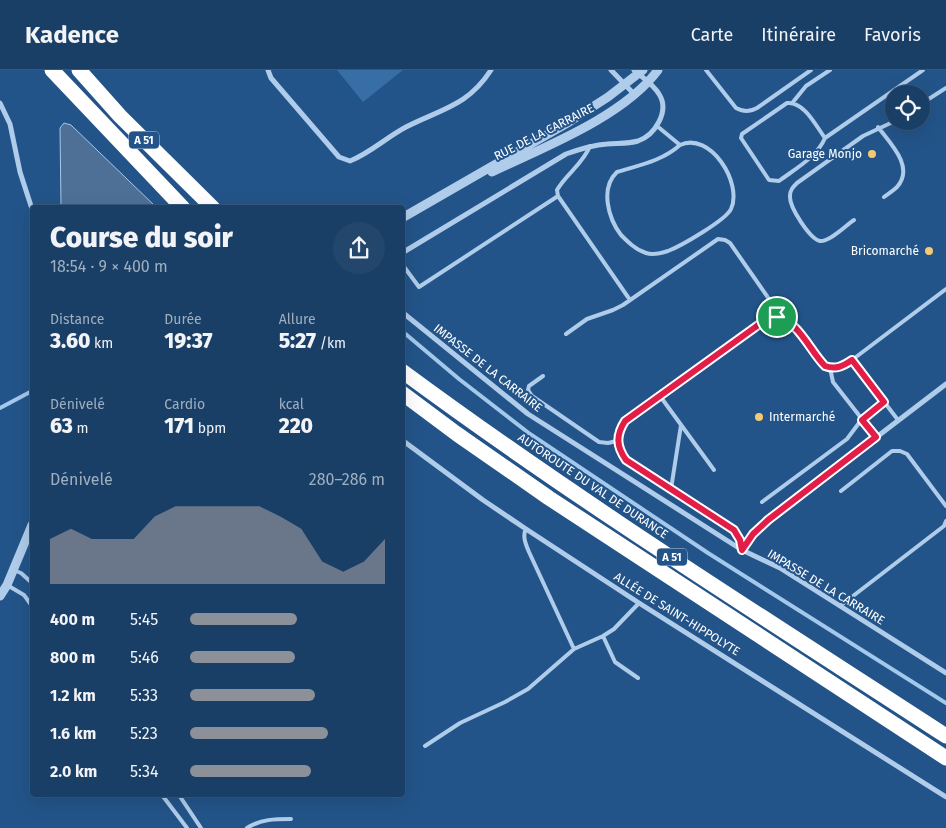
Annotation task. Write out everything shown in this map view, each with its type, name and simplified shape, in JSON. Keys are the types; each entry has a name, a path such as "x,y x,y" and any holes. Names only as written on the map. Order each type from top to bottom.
{"highway":[{"name":"A 51","path":"52,70 180,205"},
{"name":"A 51","path":"79,70 120,116 209,205"},
{"name":"AUTOROUTE DU VAL DE DURANCE","path":"405,372 484,431 591,504 946,736"},
{"name":"A 51","path":"405,395 549,498 946,758"}],"street":[{"path":"268,70 271,78 340,157 350,161 406,128 450,108 469,96 485,80 491,70"},
{"path":"611,70 634,94"},
{"name":"RUE DE LA CARRAIRE","path":"431,202 577,132 619,106 648,83 658,70"},
{"path":"405,251 566,154 590,146 636,142 644,139 657,126 661,116 662,105 659,94 638,71"},
{"name":"RUE DE LA CARRAIRE","path":"431,202 608,97 638,71"},
{"path":"0,103 10,124 20,172 31,205"},
{"path":"405,216 431,202"},
{"name":"IMPASSE DE LA CARRAIRE","path":"405,314 528,414 742,550 768,562 946,673"},
{"path":"742,550 753,534 768,520 946,384"},
{"name":"ALLÉE DE SAINT-HIPPOLYTE","path":"405,442 526,529 639,603 946,797"},
{"path":"0,596 7,586 30,530"}],"lane":[{"path":"706,70 736,108 743,111 751,111 757,108 811,70"},
{"path":"793,102 806,86 830,70"},
{"path":"824,138 801,106 793,102 787,103 742,134 740,138 770,180 779,181 814,154 824,138 923,70"},
{"path":"930,98 946,88"},
{"path":"854,220 828,239 820,241 812,237 791,206 791,190 797,183 862,136 885,125"},
{"path":"657,126 680,145"},
{"path":"878,128 901,159 903,169 901,181 896,188 884,197"},
{"path":"688,141 698,143 711,151 730,176 734,189 734,202 731,211 724,219 669,251 646,253 627,241 618,230 611,217 607,199 608,185 612,176 617,172 660,159 680,145 688,141"},
{"path":"590,146 586,156 561,183 557,190 558,196 630,300"},
{"path":"405,268 419,286 558,196"},
{"path":"566,334 586,319 612,310 630,300 718,240 725,240 730,243 769,299 777,317 794,327 821,362 830,368 842,366 852,360 946,289"},
{"path":"742,550 740,540 734,530 626,460 620,451 617,441 619,430 625,421 768,318 777,317"},
{"path":"852,360 898,420"},
{"path":"830,368 833,382 876,437"},
{"path":"544,376 529,386 529,393 599,442 617,441"},
{"path":"660,396 714,470"},
{"path":"762,502 847,439 862,420 884,402"},
{"path":"671,489 681,424"},
{"path":"840,491 892,451 900,451 907,454 946,506"},
{"path":"840,606 944,526 946,521"},
{"path":"526,529 524,538 529,552 574,649"},
{"path":"13,570 21,573 30,581"},
{"path":"7,586 24,595 30,603"},
{"path":"425,746 460,723 528,689 574,649 603,636 621,622 639,603"},
{"path":"603,636 615,662 638,678"},
{"path":"164,797 187,828"},
{"path":"179,797 201,828"},
{"path":"247,828 262,821 292,819"}],"shaded area":[{"path":"337,70 403,70 363,102"},
{"path":"64,123 71,125 154,205 61,205 60,128"}],"waterway":[{"path":"405,334 459,379 530,434 708,553 946,703"},
{"path":"0,408 30,392"}],"place":[{"name":"Garage Monjo","path":"872,154"},
{"name":"Bricomarché","path":"929,251"},
{"name":"Intermarché","path":"759,417"}],"route":[{"path":"777,317 794,327 825,366 836,368 852,360 884,402 862,420 876,437 768,520 753,534 742,550 740,540 734,530 626,460 620,451 617,441 619,430 625,421 768,318 777,317"}]}
